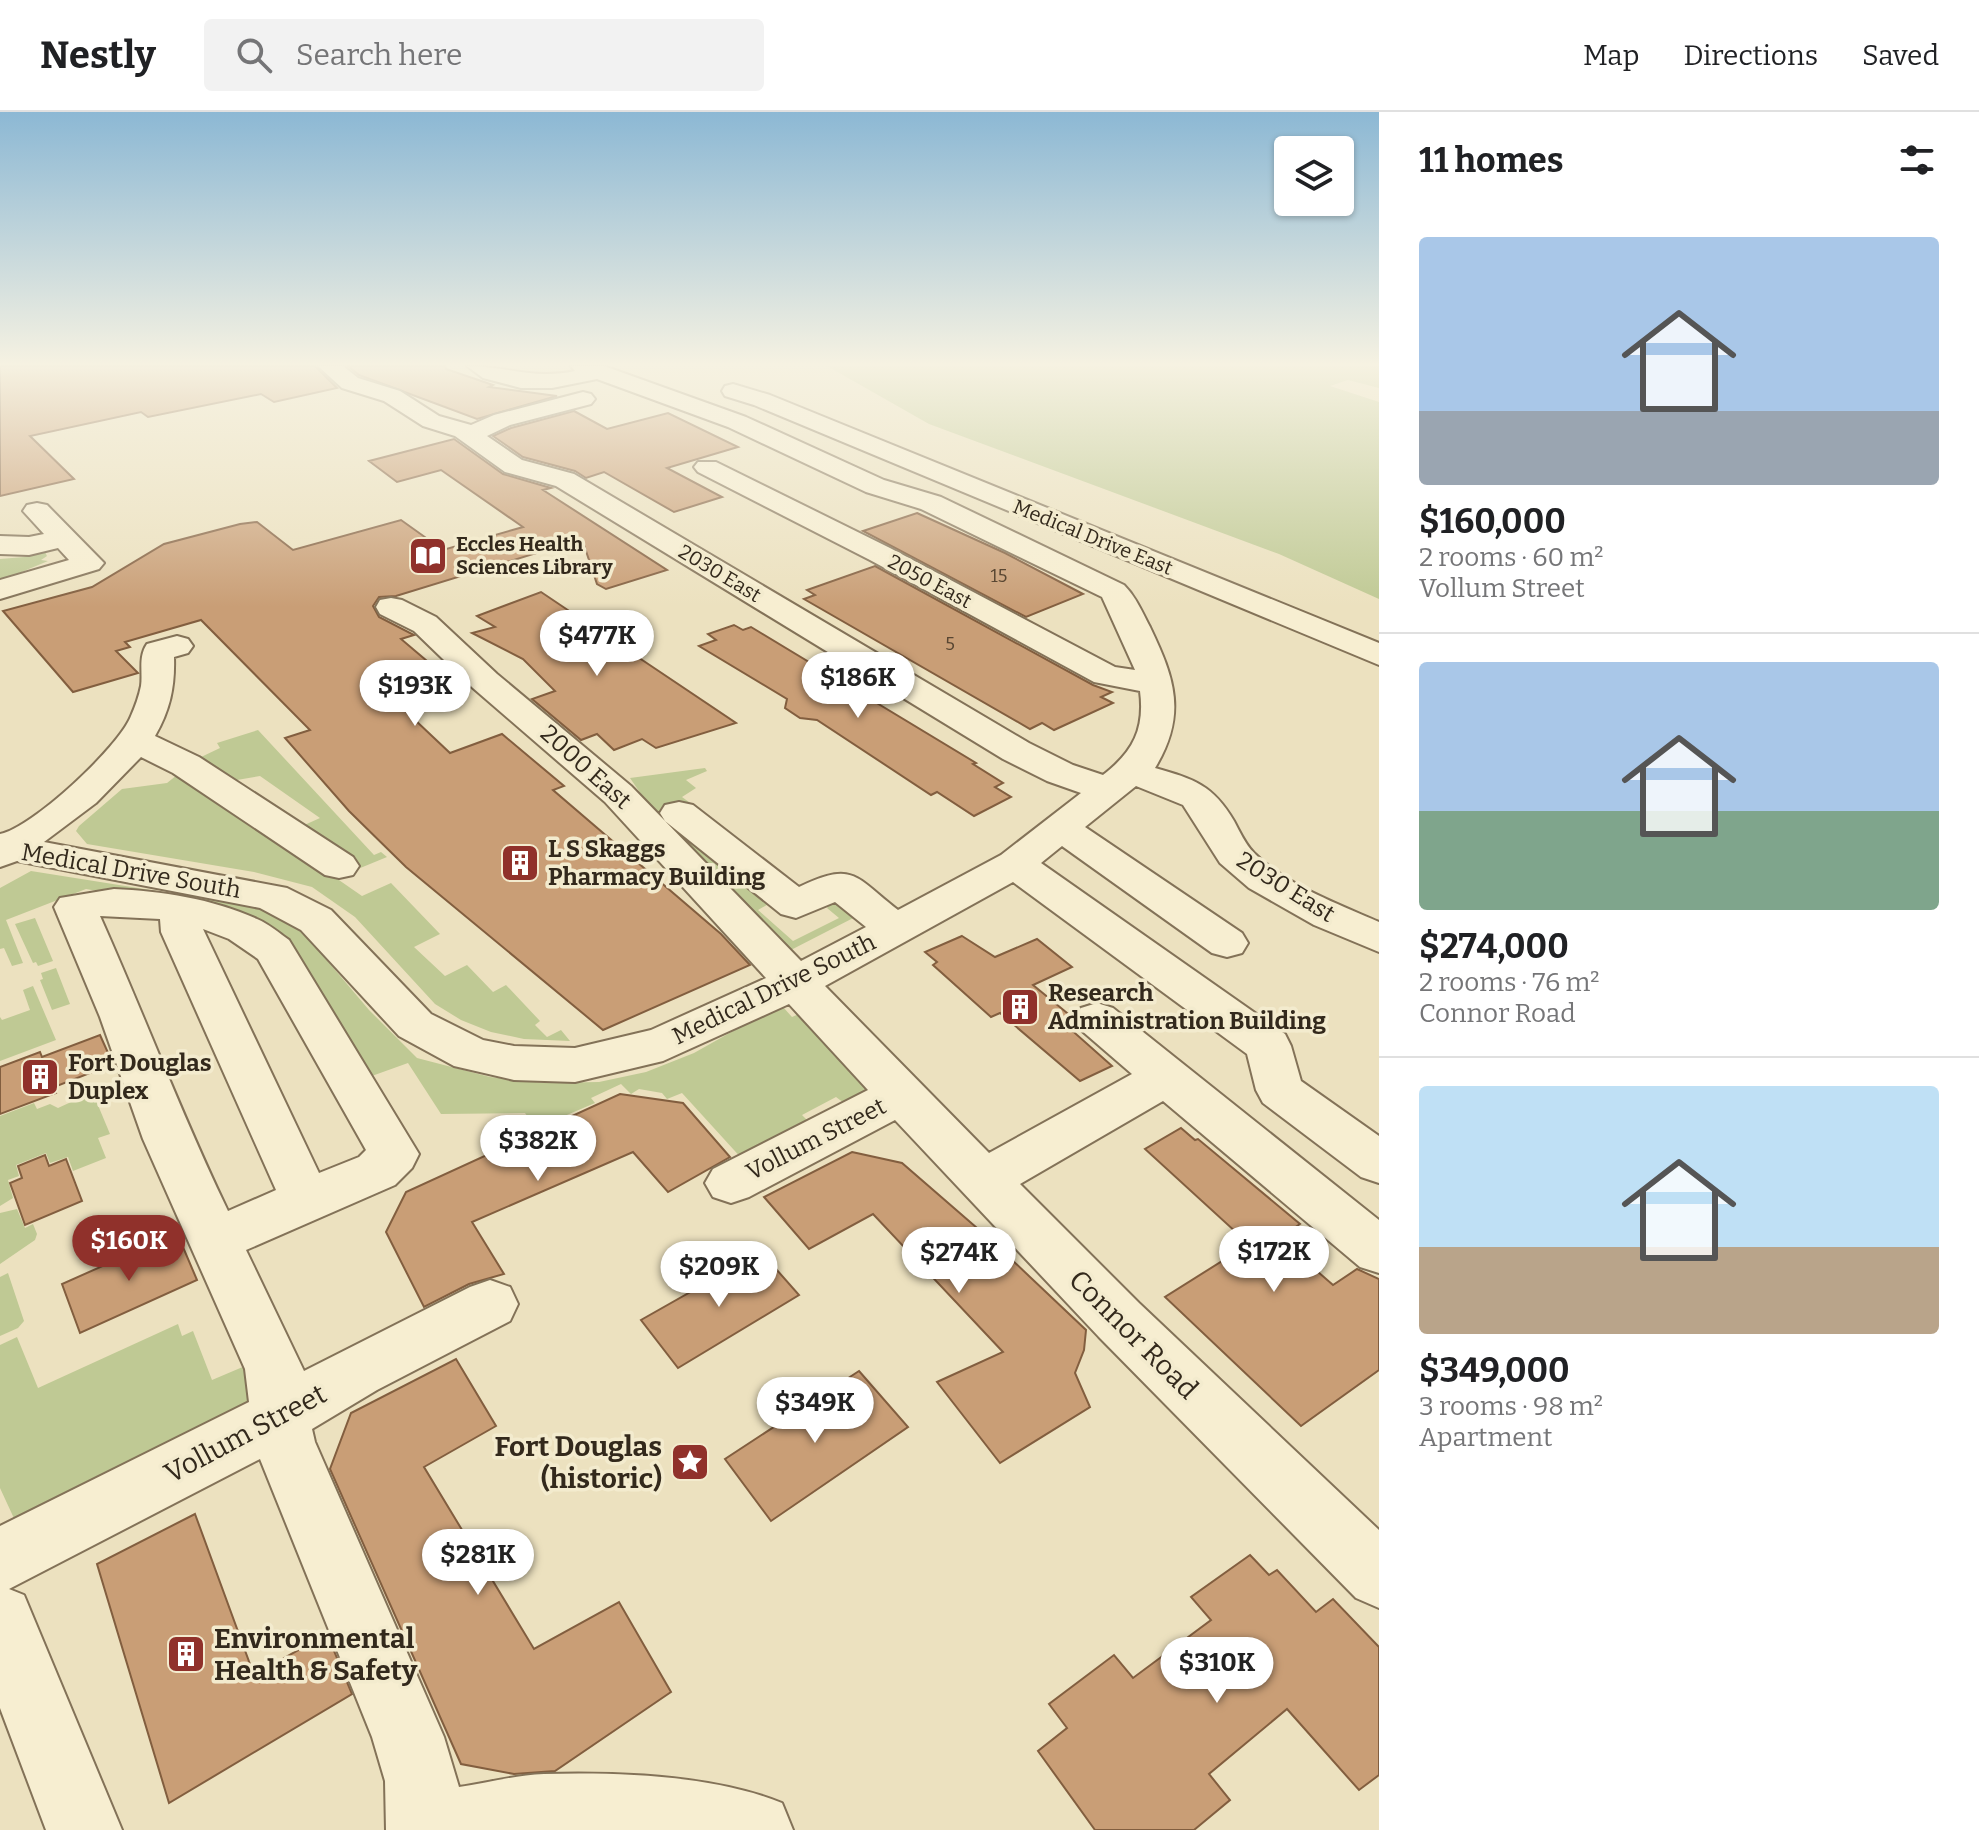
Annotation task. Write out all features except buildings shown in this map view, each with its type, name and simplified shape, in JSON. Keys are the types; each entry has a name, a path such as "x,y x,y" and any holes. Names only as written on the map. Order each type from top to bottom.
{"street":[{"name":"2030 East","path":"485,446 514,467 565,480 894,666 1016,751 1060,773 1179,789 1202,801 1230,852 1248,869 1343,923 1379,938"},
{"path":"789,446 875,486 910,496 953,480"},
{"name":"Medical Drive East","path":"872,446 1379,655"},
{"name":"2050 East","path":"707,467 880,554 1106,675 1157,684"},
{"name":"Medical Drive South","path":"3,850 272,897 316,920 415,1025 471,1054 514,1063 575,1065 663,1044 797,982 1015,864 1120,781 1152,747 1159,721 1157,684 1120,598 1113,591 959,516 910,496"},
{"path":"0,590 89,563 37,511"},
{"path":"0,545 29,546 64,538"},
{"name":"2000 East","path":"391,607 425,624 485,681 618,794 797,982"},
{"path":"3,850 76,803 115,766 147,717 167,649"},
{"path":"134,740 186,765 339,866"},
{"path":"679,813 796,905 839,884 895,929"},
{"path":"1061,828 1227,943"},
{"path":"1015,864 1268,1046 1280,1090 1379,1163"},
{"path":"217,1239 377,1171 394,1154 274,950 245,930 181,912 111,901 75,907 123,1017 168,1139 217,1239 274,1369 284,1442 408,1737 422,1781 426,1830 542,1811 667,1815 755,1830"},
{"path":"181,912 182,932 306,1200"},
{"name":"Connor Road","path":"797,982 901,1095 1119,1320 1379,1575"},
{"path":"1097,1019 1379,1251"},
{"path":"983,1180 1166,1077"},
{"name":"Vollum Street","path":"731,1183 901,1095"},
{"name":"Vollum Street","path":"0,1560 490,1304"},
{"path":"0,1619 84,1830"}],"green space":[{"path":"989,446 1379,446 1379,599 1279,554"},
{"path":"45,552 47,556 41,560 48,561 0,581 0,559 24,557"},
{"path":"258,730 374,855 381,852 387,857 336,878 362,896 391,883 440,934 414,947 445,976 467,965 493,992 506,985 540,1021 535,1025 547,1037 561,1030 570,1041 524,1039 491,1032 461,1020 435,1004 355,917 312,887 254,872 87,844 76,831 122,789 167,783 182,771 300,827 320,818 260,776 231,781 199,758 220,748 217,743"},
{"path":"705,768 707,771 686,780 696,788 682,797 693,805 772,902 758,910 793,941 839,918 827,908 831,903 837,902 861,914 787,952 658,819 630,778"},
{"path":"31,871 251,906 278,917 303,932 369,1010 417,1058 490,1077 545,1083 599,1082 646,1072 694,1053 774,1008 783,1007 792,1017 801,1013 870,1089 848,1106 836,1097 802,1115 813,1126 744,1161 682,1093 667,1099 662,1093 639,1089 631,1094 621,1084 591,1098 595,1103 548,1123 541,1116 530,1120 525,1113 441,1114 408,1063 369,1077 215,911 86,889 6,920 23,963 12,966 4,948 0,949 0,888"},
{"path":"35,918 53,961 38,966 36,962 33,963 15,924"},
{"path":"56,968 70,1004 52,1010 40,980 43,979 41,973"},
{"path":"33,986 56,1040 0,1061 0,1017 2,1020 30,1010 23,990"},
{"path":"82,1097 95,1098 110,1134 98,1138 106,1158 73,1171 68,1157 50,1163 46,1153 16,1165 19,1176 8,1180 13,1198 0,1206 0,1116 34,1103 37,1109 50,1104 58,1108"},
{"path":"17,1209 25,1228 33,1224 37,1234 35,1240 0,1264 0,1213"},
{"path":"8,1273 24,1321 18,1328 0,1336 0,1277"},
{"path":"178,1324 182,1336 193,1331 212,1380 245,1366 250,1386 247,1405 18,1527 0,1488 0,1345 17,1337 38,1388"}],"place":[{"name":"Eccles Health Sciences Library","path":"428,556"},
{"name":"L S Skaggs Pharmacy Building","path":"520,863"},
{"name":"Research Administration Building","path":"1020,1007"},
{"name":"Fort Douglas Duplex","path":"40,1077"},
{"name":"Fort Douglas (historic)","path":"690,1462"},
{"name":"Environmental Health & Safety","path":"186,1654"}]}
